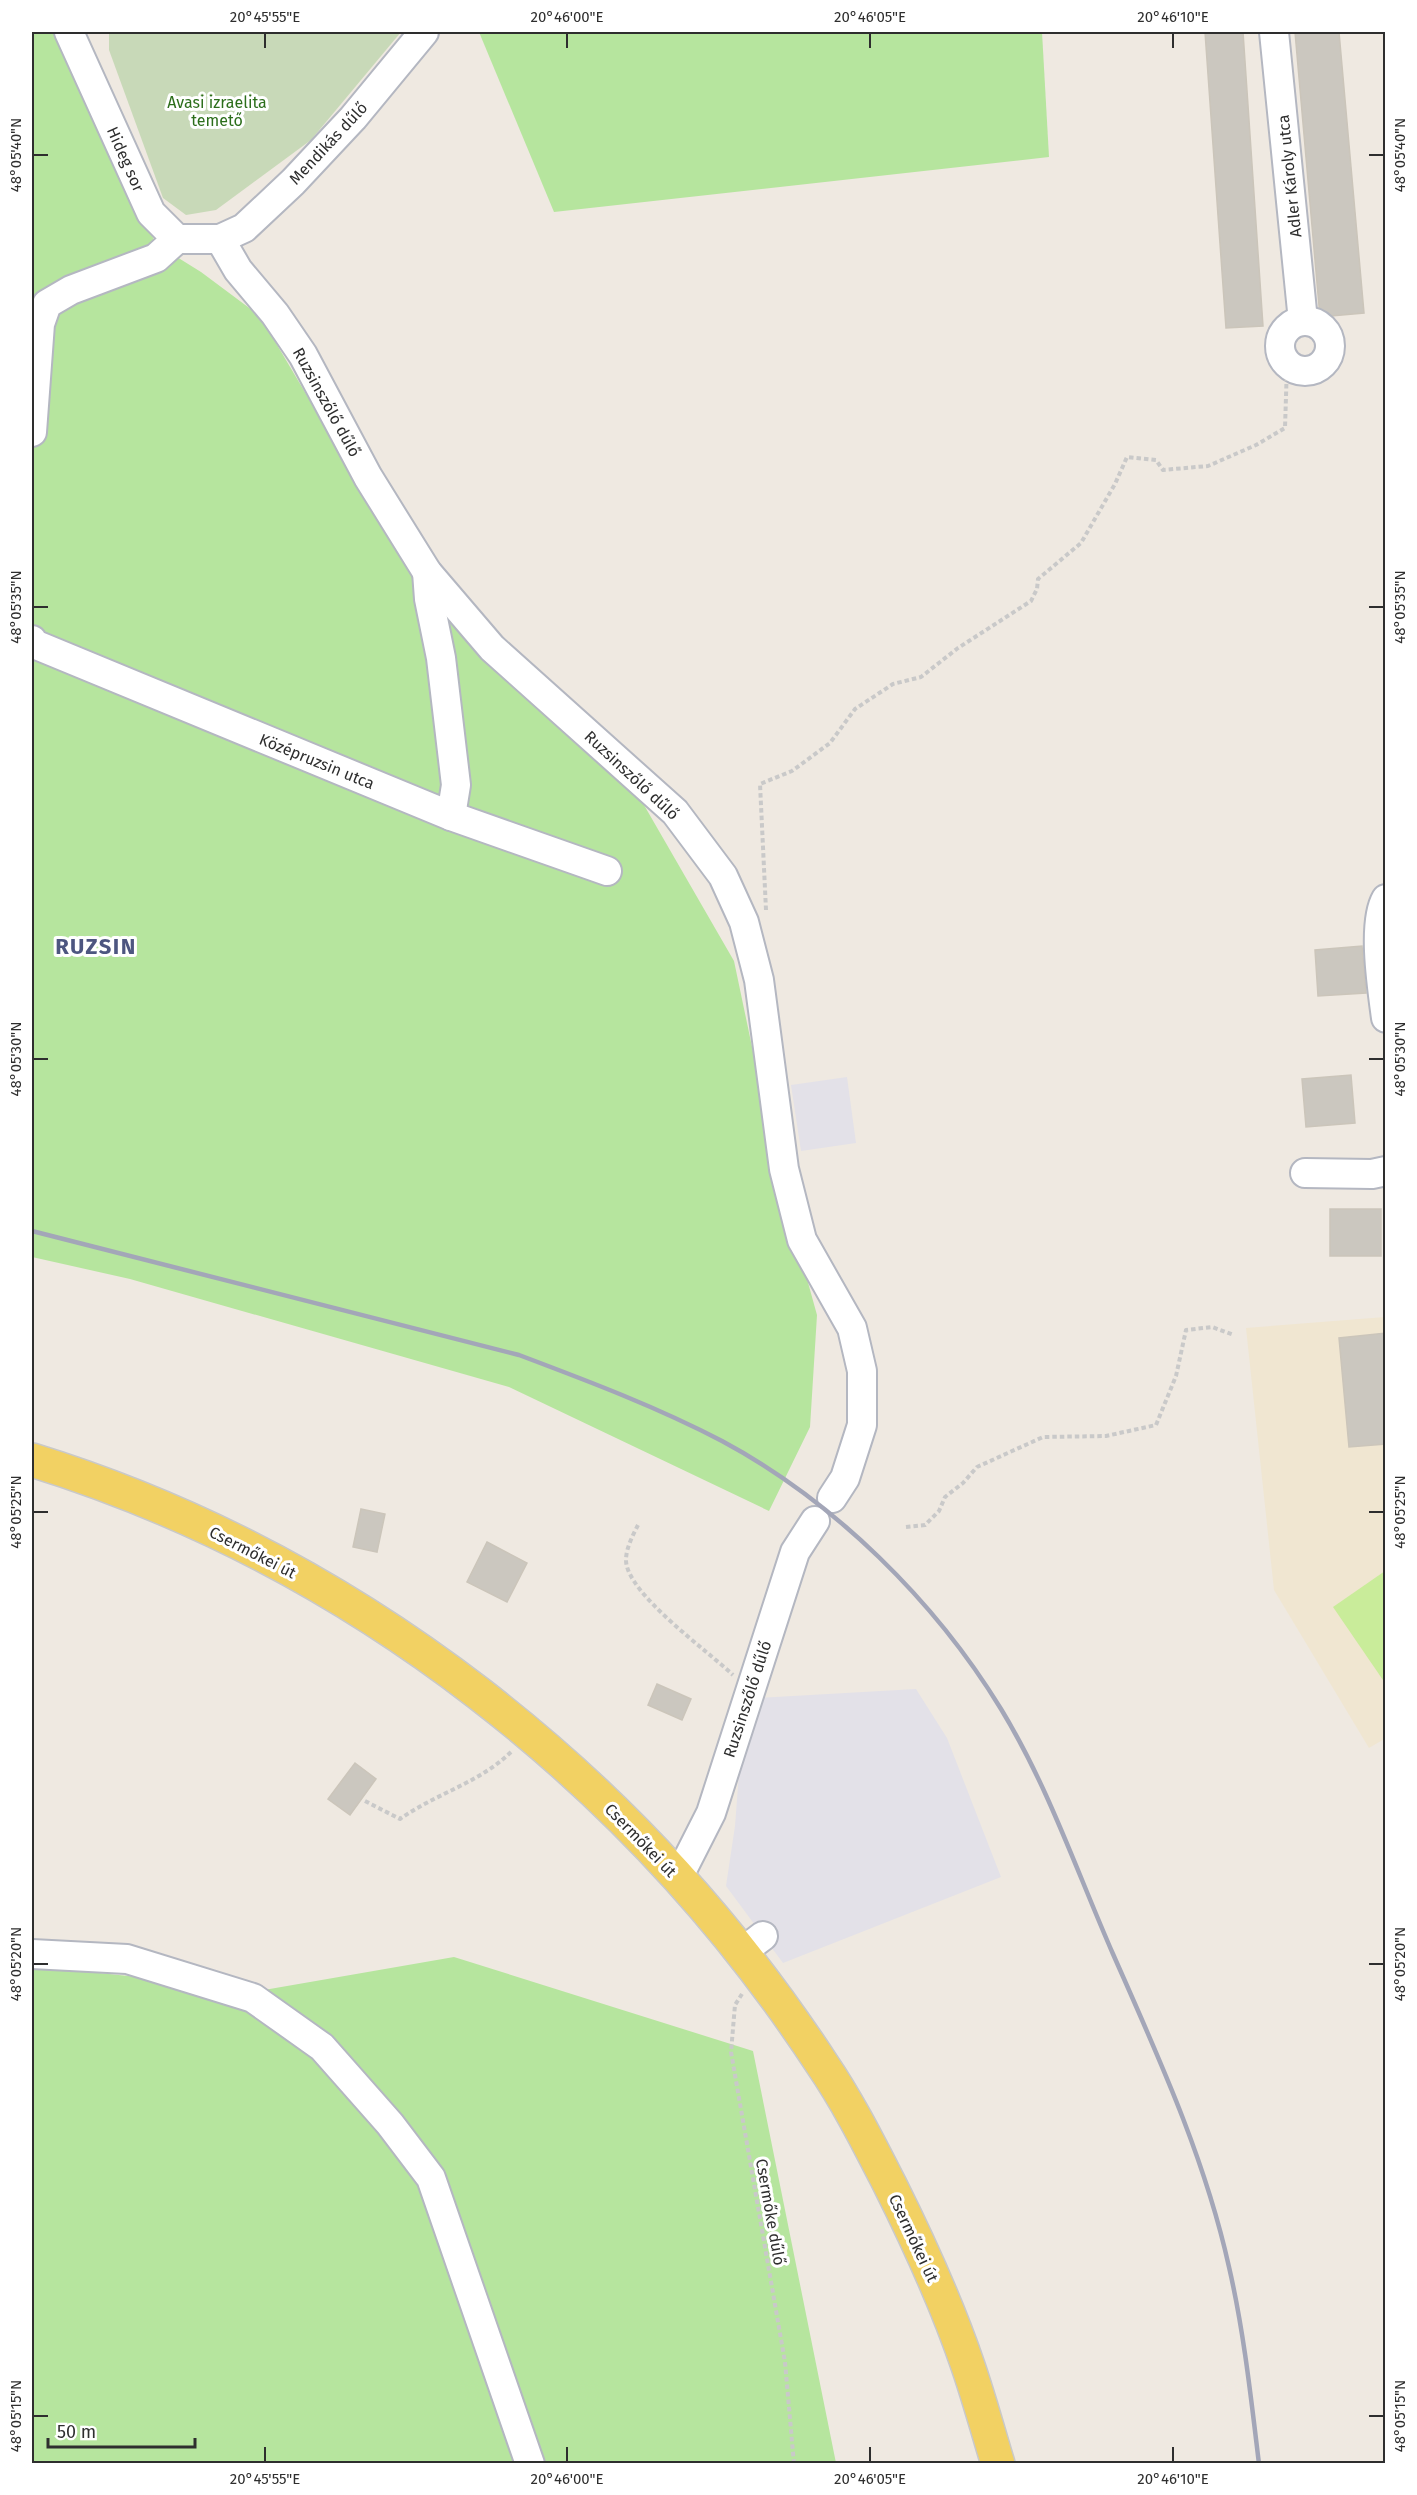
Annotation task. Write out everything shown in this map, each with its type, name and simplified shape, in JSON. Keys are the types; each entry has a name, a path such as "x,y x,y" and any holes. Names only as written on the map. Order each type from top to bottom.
{"main road":[{"name":"Csermőkei út","path":"32,1460 73,1472 171,1511 266,1556 375,1620 480,1693 530,1733 579,1777 754,1953 868,2141 907,2220 968,2364 998,2463"}],"street":[{"name":"Hideg sor","path":"69,32 151,213 177,238"},
{"name":"Mendikás dűlő","path":"220,239 244,228 293,182 353,118 424,32"},
{"name":"Adler Károly utca","path":"1274,32 1303,321"},
{"path":"32,432 40,324 47,304 71,290 156,258 177,238 220,239"},
{"name":"Ruzsinszőlő dűlő","path":"220,239 238,270 275,314 303,355 368,477 427,572 492,648 675,812 723,876 744,922 759,980 784,1169 802,1240 852,1328 862,1371 862,1425 845,1478 832,1498"},
{"path":"1311,322 1325,331 1330,347 1328,355 1318,368 1302,371 1287,364 1280,350 1283,334 1295,323 1311,322"},
{"path":"427,572 429,599 441,658 456,785 451,816"},
{"name":"Középruzsin utca","path":"32,640 34,644 451,816 607,871"},
{"path":"1386,899 1381,907 1378,929 1386,1018"},
{"path":"1305,1173 1372,1174 1386,1171"},
{"name":"Ruzsinszőlő dűlő","path":"678,1878 711,1813 795,1552 803,1536 815,1521"},
{"path":"32,1954 127,1959 253,1998 322,2047 390,2124 430,2178 530,2463"}],"path":[{"path":"766,919 760,783 792,771 830,743 855,709 893,684 921,677 958,648 1031,601 1037,589 1038,579 1081,543 1115,484 1126,457 1156,460 1163,470 1208,466 1256,445 1285,428 1287,364"},
{"path":"906,1527 925,1525 939,1511 945,1497 963,1484 977,1467 1043,1437 1106,1436 1156,1425 1176,1376 1186,1330 1212,1327 1234,1335"},
{"path":"638,1525 631,1539 626,1561 636,1586 660,1611 750,1692"},
{"path":"365,1801 400,1819 420,1804 465,1784 501,1762 530,1733"},
{"name":"Csermőke dűlő","path":"754,1953 735,2005 731,2052 785,2362 794,2463"}],"shaded area":[{"path":"847,1077 856,1143 801,1151 791,1085"},
{"path":"1385,1317 1386,1738 1369,1748 1274,1590 1246,1328"},
{"path":"916,1689 947,1738 1001,1877 783,1963 726,1886 735,1826 740,1760 759,1698"}],"green space":[{"path":"32,32 54,32 156,244 201,272 260,316 365,494 618,760 734,961 781,1185 817,1315 810,1427 769,1511 509,1387 130,1279 32,1257"},
{"name":"Avasi izraelita temető","path":"109,32 401,32 311,140 216,210 186,215 163,198 109,50"},
{"path":"479,32 1042,32 1049,157 554,212"},
{"path":"1385,1571 1385,1683 1333,1607"},
{"path":"454,1957 753,2051 836,2463 32,2464 32,1966 264,1990"}],"building":[{"path":"1205,32 1243,32 1263,326 1226,328"},
{"path":"1295,32 1339,32 1364,313 1320,317"},
{"path":"1362,946 1366,993 1318,996 1315,950"},
{"path":"1351,1075 1355,1123 1306,1127 1302,1079"},
{"path":"1330,1209 1381,1209 1381,1256 1330,1256"},
{"path":"1386,1333 1386,1444 1349,1447 1339,1338"},
{"path":"361,1509 385,1514 377,1552 353,1547"},
{"path":"487,1542 527,1563 507,1602 467,1582"},
{"path":"657,1684 691,1699 682,1720 648,1705"},
{"path":"355,1763 376,1779 350,1815 328,1799"}],"railway":[{"path":"32,1231 519,1355 571,1375 673,1417 722,1441 763,1465 804,1493 879,1557 945,1630 975,1669 1018,1738 1048,1799 1163,2069 1194,2147 1219,2226 1229,2267 1243,2340 1259,2464"}],"district":[{"name":"RUZSIN","path":"96,946"}]}
